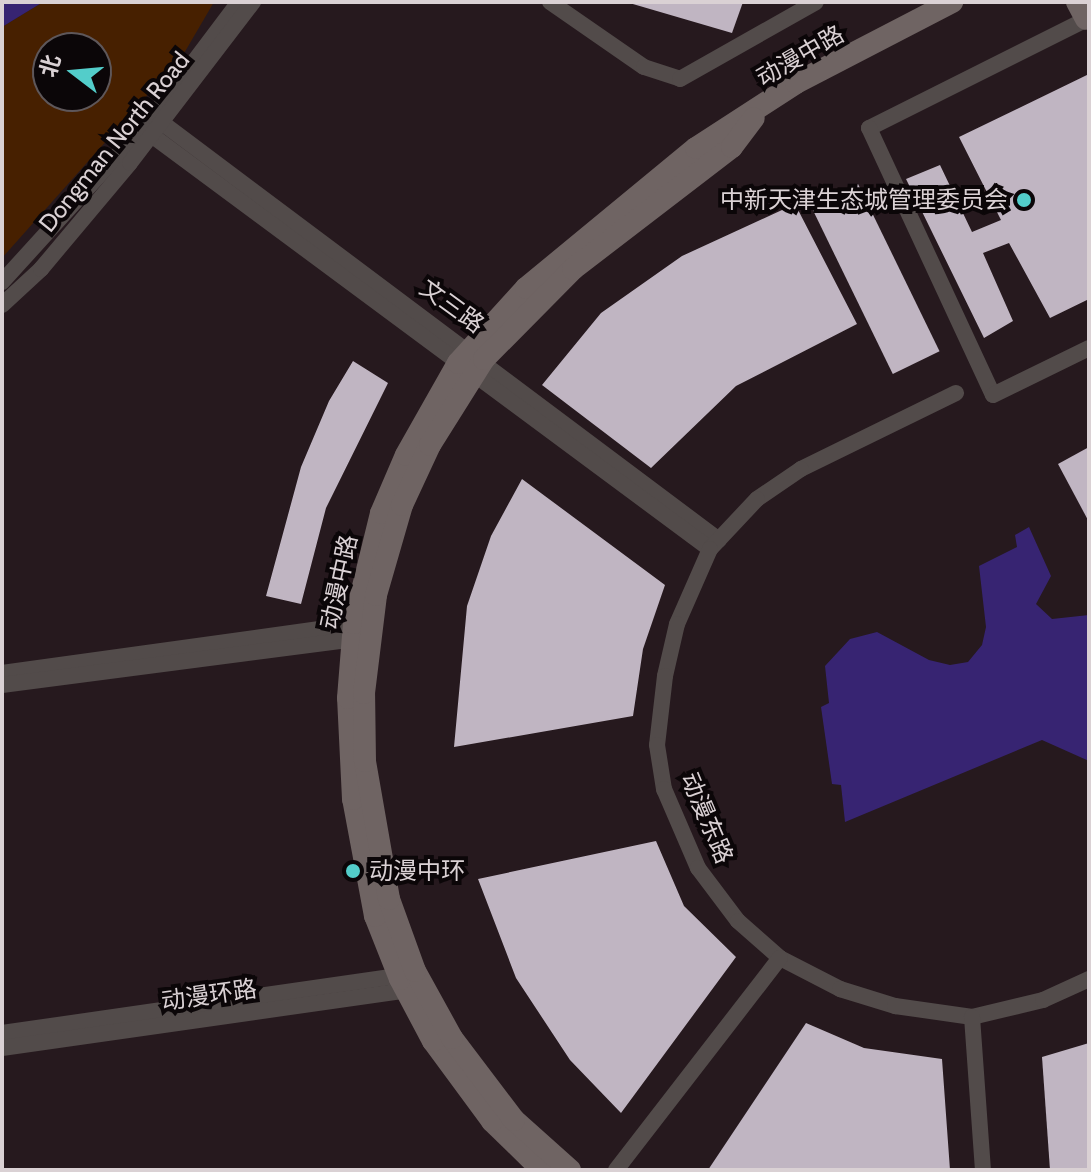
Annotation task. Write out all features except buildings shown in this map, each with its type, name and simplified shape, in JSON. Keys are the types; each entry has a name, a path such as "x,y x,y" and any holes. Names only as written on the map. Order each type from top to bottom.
{"street":[{"name":"Dongman North Road","path":"2,282 152,127 239,2"},
{"name":"Dongman North Road","path":"2,305 41,269 253,2"},
{"path":"550,2 644,67 680,79 816,2"},
{"name":"动漫中路","path":"542,1170 460,1081 375,916 353,799 348,698 381,513 419,430 526,288 639,190 796,83 952,2"},
{"path":"1084,13 869,128 993,395 1089,348"},
{"name":"文三路","path":"152,127 715,545"},
{"name":"动漫东路","path":"956,393 801,469 757,499 715,545 677,624 665,676 657,745 664,789 698,868 738,921 780,958 840,989 895,1006 972,1017 1043,1000 1089,979"},
{"path":"2,673 362,631"},
{"path":"2,685 362,631"},
{"path":"616,1170 780,958"},
{"name":"动漫中路","path":"411,982 482,1082 570,1170"},
{"name":"动漫环路","path":"2,1033 411,982"},
{"name":"动漫环路","path":"2,1048 411,982"},
{"path":"972,1017 983,1170"}],"shaded area":[{"path":"2,2 43,2 2,27"},
{"path":"43,2 214,2 183,55 2,258 2,27"},
{"path":"1029,527 1051,576 1036,604 1052,619 1089,615 1089,761 1042,740 845,822 841,785 832,784 821,707 829,703 825,666 850,639 877,632 929,660 950,665 968,662 982,645 986,627 979,566 1017,547 1015,535"}],"place":[{"name":"中新天津生态城管理委员会","path":"1024,200"},
{"name":"动漫中环","path":"353,871"}]}
